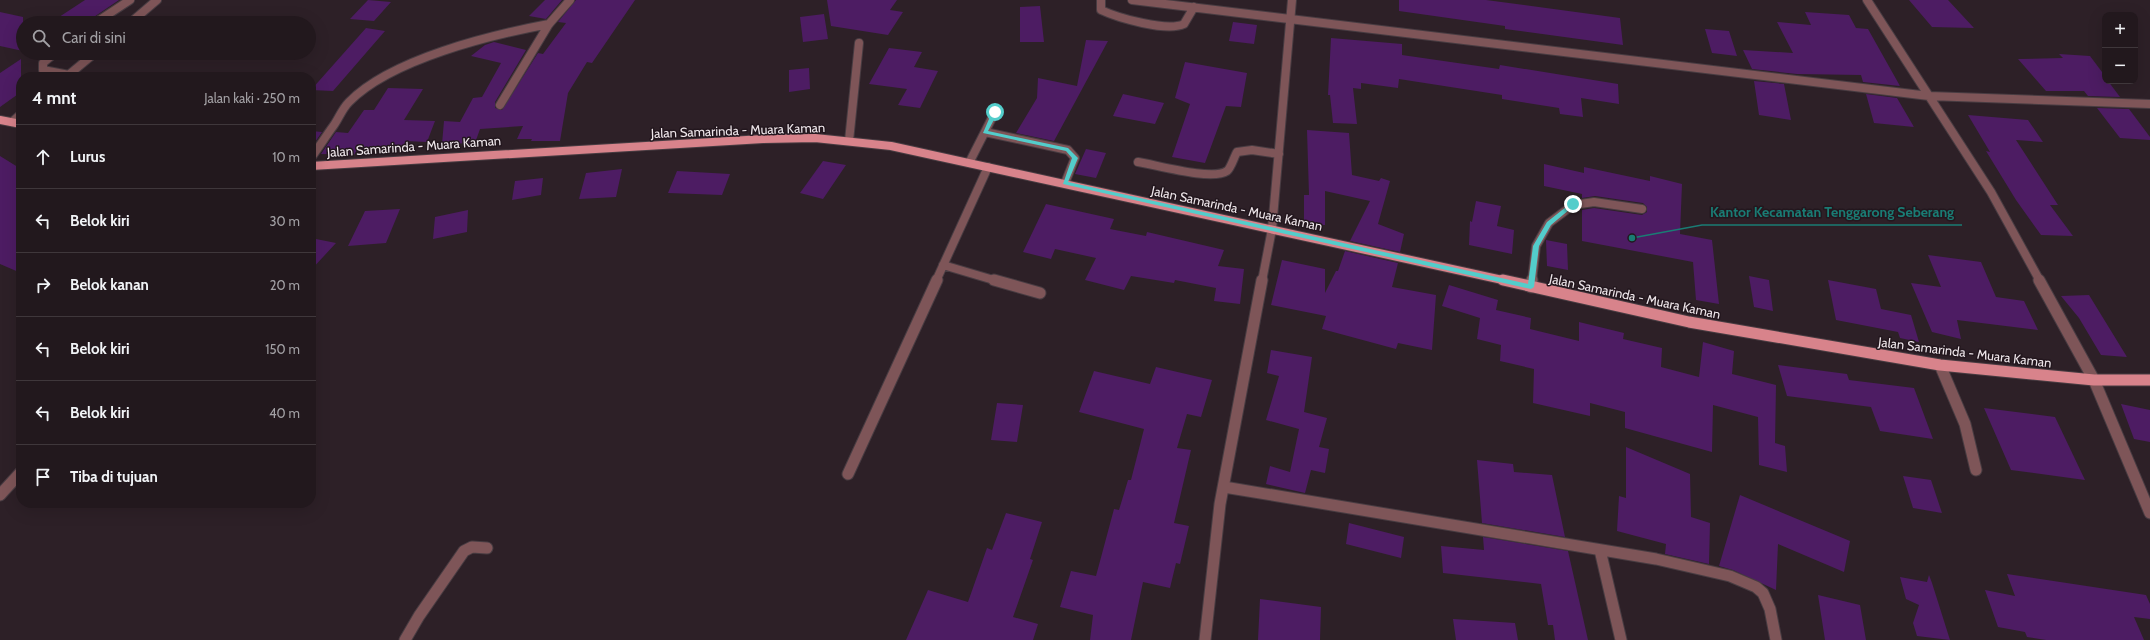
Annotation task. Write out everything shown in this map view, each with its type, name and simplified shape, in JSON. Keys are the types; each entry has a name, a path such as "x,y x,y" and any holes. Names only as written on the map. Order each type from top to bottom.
{"main road":[{"path":"0,120 16,123"},
{"name":"Jalan Samarinda - Muara Kaman","path":"316,166 763,139 815,138 849,141 890,146 1065,183 1412,259 1697,324 1940,365 2094,380 2150,380"}],"street":[{"path":"106,16 130,0"},
{"path":"138,16 157,0"},
{"path":"500,105 549,24 570,0"},
{"path":"1101,0 1101,10 1110,16 1172,27 1183,25 1189,19 1194,8"},
{"path":"1132,0 1929,96 2150,104"},
{"path":"1205,640 1224,487 1272,229 1292,0"},
{"path":"1867,0 1991,192 2094,380 2150,513"},
{"path":"316,151 350,101 369,86 400,70 452,49 519,29 549,24"},
{"path":"849,141 859,43"},
{"path":"46,60 43,62 43,70 51,72"},
{"path":"73,72 87,60"},
{"path":"969,163 995,112"},
{"path":"12,122 16,118"},
{"path":"985,132 1068,150 1075,158 1065,183"},
{"path":"1138,162 1205,174 1221,174 1229,170 1232,160 1238,152 1252,150 1279,154"},
{"path":"848,474 988,167"},
{"path":"1531,287 1536,246 1549,223 1573,204 1594,202 1642,209"},
{"path":"943,265 1040,293"},
{"path":"1940,365 1965,424 1976,470"},
{"path":"0,495 16,477"},
{"path":"1224,487 1600,550 1705,570 1750,583 1762,592 1766,599 1776,640"},
{"path":"405,640 419,616 464,551 472,547 487,548"},
{"path":"1600,550 1621,640"}],"building":[{"path":"85,0 119,0 95,16 61,16"},
{"path":"368,0 391,2 374,21 350,19"},
{"path":"545,0 562,0 546,19 529,16"},
{"path":"576,0 635,0 592,63 587,62 568,93 560,141 531,141 532,139 517,139 523,126 480,129 475,143 442,144 444,121 460,122 473,98 482,97 501,63 471,56 485,45 494,42 526,50 495,102 495,108 502,110 538,53 543,54 566,23 558,22"},
{"path":"827,0 897,0 890,10 903,12 888,35 831,26"},
{"path":"1399,0 1486,0 1620,18 1623,45 1505,29 1505,26 1399,11"},
{"path":"1909,0 1948,0 1974,28 1932,27"},
{"path":"1040,6 1044,42 1020,42 1020,7"},
{"path":"0,12 18,16 16,16 16,49 0,46"},
{"path":"1805,12 1849,15 1856,28 1868,29 1900,86 1863,82 1861,75 1797,74 1752,69 1743,50 1793,53 1777,22 1811,25"},
{"path":"824,14 828,39 803,42 800,17"},
{"path":"1233,22 1257,25 1254,44 1229,41"},
{"path":"366,28 385,31 333,91 316,90 316,84"},
{"path":"1705,29 1729,31 1737,56 1712,53"},
{"path":"1331,38 1402,44 1402,55 1499,69 1500,65 1618,84 1619,104 1581,98 1583,117 1560,114 1559,108 1502,99 1502,95 1399,79 1398,88 1361,83 1361,89 1353,88 1357,124 1333,123 1330,95 1328,95"},
{"path":"1086,40 1108,41 1054,141 1016,133 1037,98 1038,78 1077,86"},
{"path":"889,48 922,52 914,67 938,71 920,108 898,105 907,89 869,84"},
{"path":"2059,54 2090,56 2102,72 2102,84 2110,84 2120,97 2088,96 2084,91 2046,91 2018,59 2063,58"},
{"path":"21,60 21,72 16,72 16,96 0,107 0,73"},
{"path":"1185,62 1247,73 1241,107 1226,106 1205,163 1172,157 1190,104 1175,98"},
{"path":"809,68 810,89 789,92 789,70"},
{"path":"1754,81 1784,84 1791,120 1759,115"},
{"path":"388,88 423,89 404,120 435,121 427,142 406,141 401,149 357,150 354,155 321,154 336,132 348,133 364,110 374,110"},
{"path":"1123,94 1164,103 1155,124 1113,116"},
{"path":"1866,94 1897,98 1914,127 1874,123"},
{"path":"2097,108 2129,109 2150,137 2150,140 2120,138"},
{"path":"1968,115 2028,120 2043,142 2016,140 2058,205 2050,205 2073,236 2041,235 2016,200 1986,151 1990,152"},
{"path":"1307,130 1349,133 1352,175 1379,181 1381,178 1390,181 1378,224 1404,234 1400,252 1350,241 1370,201 1325,191 1325,225 1310,225 1310,222 1304,222 1304,195 1309,195"},
{"path":"316,131 322,132 316,141"},
{"path":"1086,149 1106,153 1096,178 1075,174"},
{"path":"0,156 16,166 16,271 0,264"},
{"path":"823,161 846,165 823,199 800,193"},
{"path":"1544,164 1584,173 1584,167 1650,181 1650,176 1682,184 1680,234 1712,240 1719,304 1696,300 1693,262 1582,241 1582,210 1594,208 1642,215 1647,212 1647,207 1643,203 1595,196 1582,198 1582,194 1544,186"},
{"path":"622,169 616,197 579,199 586,173"},
{"path":"677,171 730,174 722,195 668,193"},
{"path":"543,178 541,195 512,200 515,181"},
{"path":"1476,201 1501,206 1497,226 1514,230 1512,254 1469,245 1470,221 1472,222"},
{"path":"1046,204 1114,219 1110,229 1146,236 1147,232 1224,250 1218,266 1244,269 1240,304 1214,301 1216,288 1175,280 1174,283 1131,276 1124,290 1085,280 1096,258 1055,249 1051,259 1023,252"},
{"path":"400,209 386,243 348,246 365,211"},
{"path":"468,210 467,232 433,239 435,217"},
{"path":"316,239 336,243 316,265"},
{"path":"1546,240 1567,244 1568,270 1547,266"},
{"path":"1345,251 1398,263 1392,287 1436,295 1432,350 1398,343 1396,349 1322,329 1326,316 1271,305 1282,260 1325,269 1325,293 1336,271 1338,271"},
{"path":"1928,255 1981,262 1996,297 2024,301 2038,330 1957,320 1961,339 1932,332 1911,283 1941,287"},
{"path":"1749,276 1769,280 1773,311 1754,307"},
{"path":"1828,280 1876,289 1881,309 1911,315 1919,342 1900,338 1898,332 1836,320"},
{"path":"1449,285 1498,300 1496,310 1531,318 1530,329 1579,341 1579,322 1624,333 1623,339 1662,348 1661,367 1699,377 1703,342 1734,351 1732,374 1776,385 1775,443 1785,446 1787,472 1759,465 1758,417 1713,405 1712,452 1625,428 1625,412 1590,403 1590,416 1533,403 1534,369 1500,361 1501,345 1477,339 1480,318 1442,306"},
{"path":"2089,295 2127,357 2101,355 2079,318 2061,296"},
{"path":"1271,350 1312,357 1304,412 1327,418 1319,447 1329,449 1325,473 1311,470 1305,493 1266,484 1270,466 1290,472 1299,429 1266,420 1279,376 1267,373"},
{"path":"1778,365 1847,374 1849,380 1914,388 1933,439 1880,431 1871,407 1787,396"},
{"path":"1156,367 1212,380 1201,417 1187,414 1177,448 1191,450 1174,523 1189,526 1180,564 1176,563 1170,588 1143,582 1131,640 1090,640 1093,615 1060,607 1071,571 1096,576 1114,509 1119,510 1128,480 1131,480 1144,429 1079,412 1094,371 1150,384"},
{"path":"997,403 1023,405 1017,442 991,440"},
{"path":"2121,404 2150,410 2150,442 2134,439"},
{"path":"1984,408 2055,417 2085,480 2011,470"},
{"path":"1626,447 1690,474 1691,517 1710,523 1709,564 1665,554 1666,544 1617,531 1619,496 1626,498"},
{"path":"1477,460 1513,464 1514,472 1552,475 1565,537 1482,523"},
{"path":"1903,476 1931,480 1942,513 1913,508"},
{"path":"1740,495 1850,541 1844,572 1778,544 1776,590 1733,570 1719,566"},
{"path":"1006,513 1042,522 1030,559 1033,560 1013,617 1038,624 1033,640 906,640 928,590 968,602 987,548 992,550"},
{"path":"1349,523 1404,537 1401,558 1346,544"},
{"path":"1483,537 1568,551 1588,640 1555,640 1553,625 1548,625 1541,584 1443,573 1441,546 1484,550"},
{"path":"2007,574 2146,595 2150,604 2150,619 2134,617 2144,640 2046,640 2027,637 2025,632 1998,627 1985,590 2015,596"},
{"path":"1929,575 1950,640 1917,636 1913,623 1919,605 1906,599 1900,577 1927,582"},
{"path":"1818,595 1860,605 1866,640 1825,640"},
{"path":"1260,599 1321,607 1320,640 1258,640"},
{"path":"1453,619 1515,623 1518,640 1456,640"}],"place":[{"name":"Kantor Kecamatan Tenggarong Seberang","path":"1632,238"}],"route":[{"path":"995,112 985,132 1068,150 1072,153 1075,158 1065,183 1412,259 1531,287 1536,246 1549,223 1573,204"}]}
